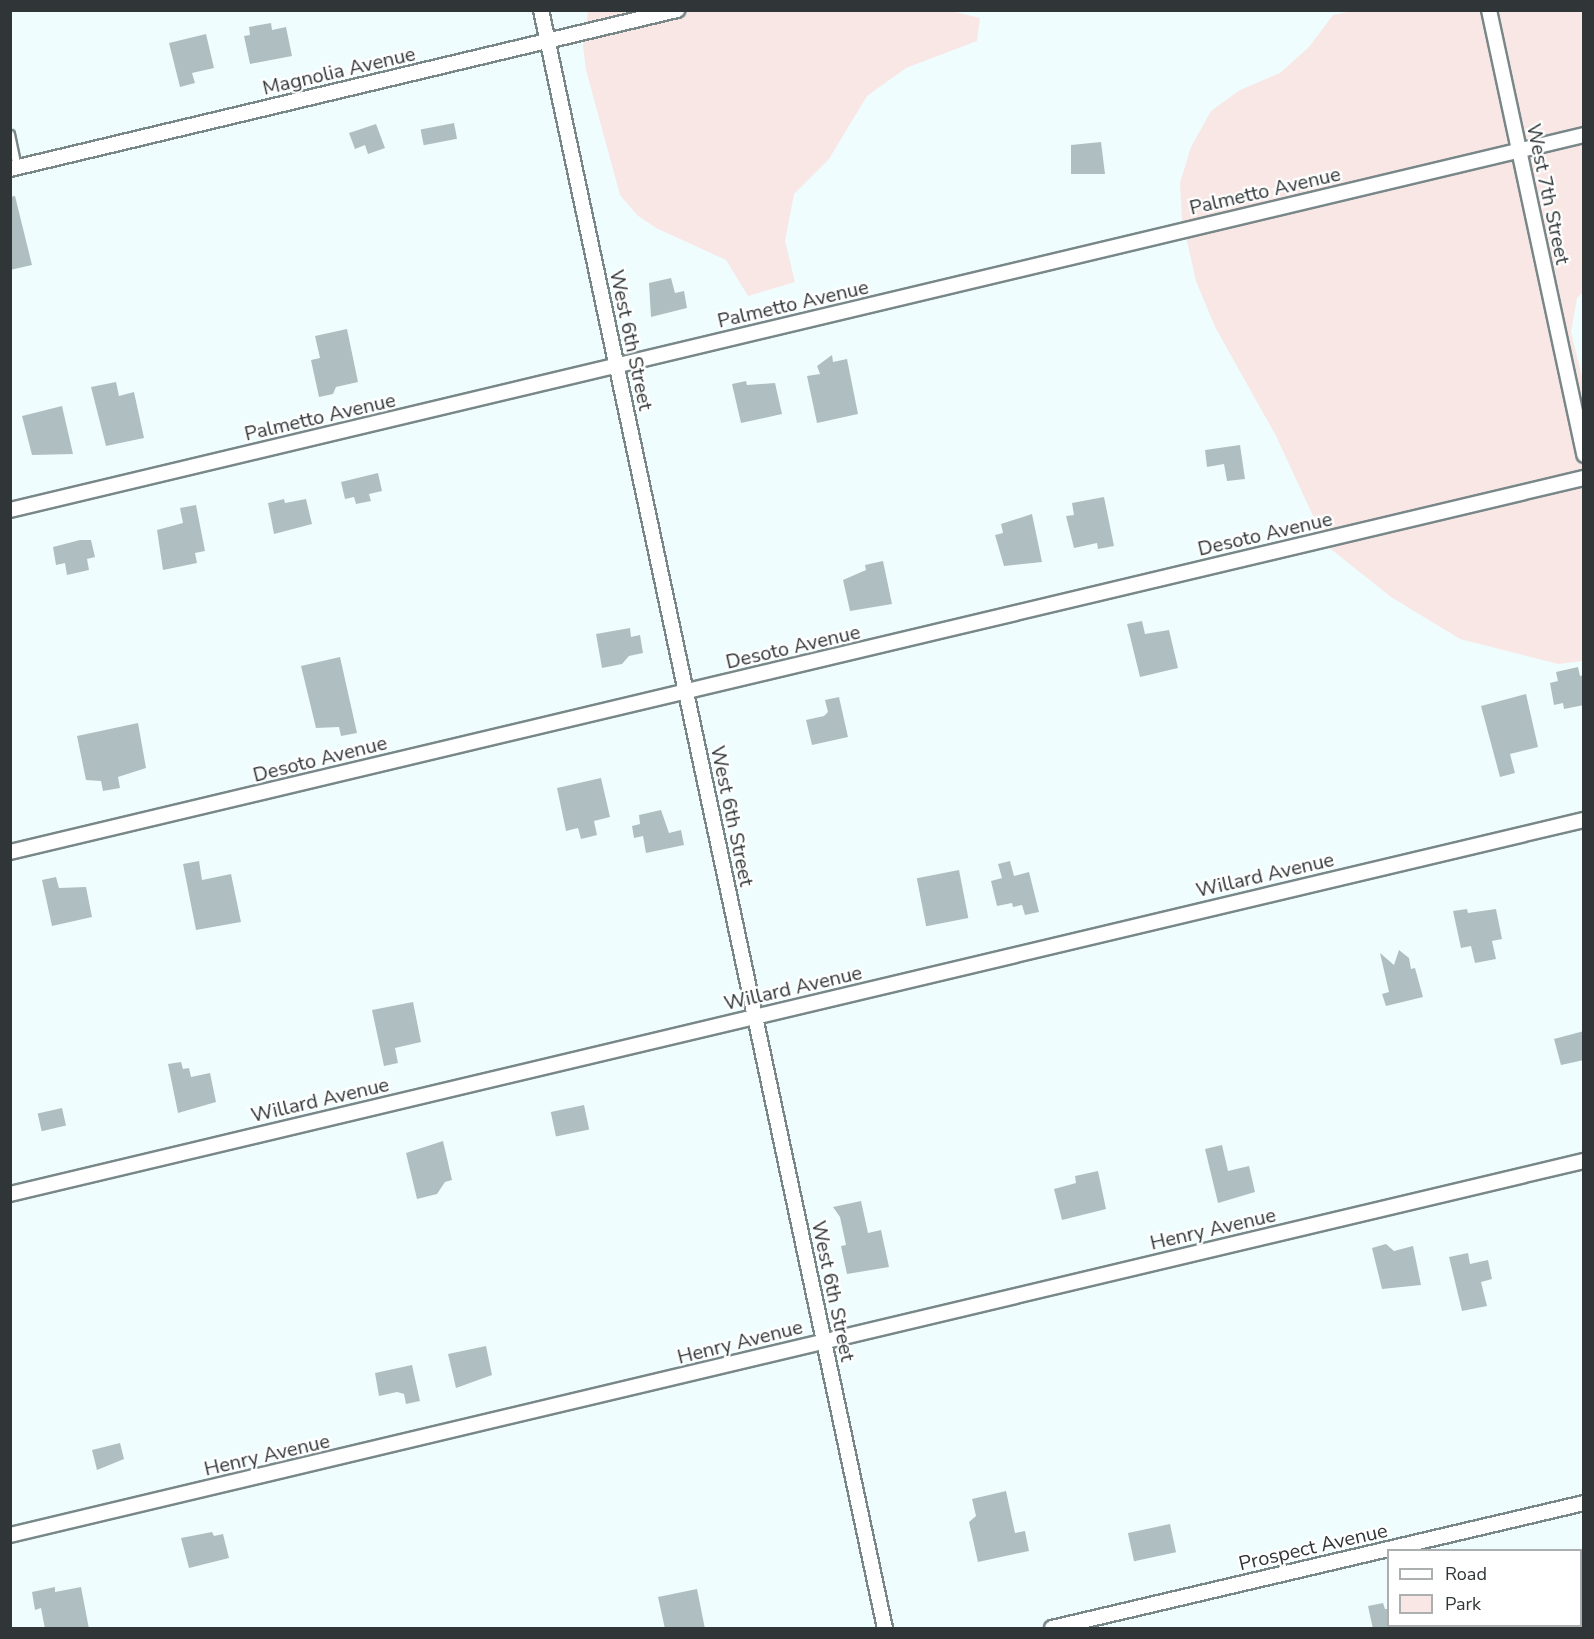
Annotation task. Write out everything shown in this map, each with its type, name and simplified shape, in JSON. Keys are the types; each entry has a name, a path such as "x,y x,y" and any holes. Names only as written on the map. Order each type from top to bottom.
{"street":[{"name":"West 6th Street","path":"541,10 885,1629"},
{"name":"Magnolia Avenue","path":"14,168 677,10"},
{"name":"West 7th Street","path":"1489,10 1584,455"},
{"name":"Palmetto Avenue","path":"10,510 1584,135"},
{"name":"Desoto Avenue","path":"10,852 1584,478"},
{"name":"Willard Avenue","path":"10,1194 1584,819"},
{"name":"Henry Avenue","path":"10,1535 1584,1161"},
{"name":"Prospect Avenue","path":"1390,1549 1584,1503"},
{"name":"Prospect Avenue","path":"1052,1629 1387,1550"}],"lane":[{"path":"10,134 14,168"}],"green space":[{"path":"947,10 980,18 977,41 906,68 867,96 829,159 794,194 785,241 795,282 748,296 726,260 656,228 637,215 620,195 586,70 583,46 588,11"},
{"path":"1358,10 1583,11 1584,291 1577,298 1571,332 1584,385 1583,661 1558,664 1460,639 1391,597 1327,546 1276,436 1215,327 1196,281 1182,219 1180,183 1191,147 1211,111 1240,90 1280,73 1309,47 1333,15"}],"building":[{"path":"271,23 272,30 286,27 292,56 250,64 244,36 250,35 249,27"},
{"path":"206,34 214,68 192,73 195,83 180,87 169,43"},
{"path":"454,123 457,139 424,145 421,129"},
{"path":"376,124 385,148 368,154 365,145 355,149 349,133"},
{"path":"1101,142 1105,174 1071,174 1071,145"},
{"path":"15,196 32,265 10,270 10,197"},
{"path":"671,278 675,293 684,291 687,308 651,317 649,283"},
{"path":"347,329 358,382 336,387 333,394 319,397 311,360 320,358 315,336"},
{"path":"832,355 833,362 847,359 858,414 817,423 807,376 820,374 817,366"},
{"path":"746,381 747,385 775,383 782,414 741,423 732,384"},
{"path":"116,382 119,396 134,392 144,438 106,446 91,387"},
{"path":"62,406 73,454 32,455 22,416"},
{"path":"1240,445 1245,479 1227,481 1224,464 1207,467 1205,450"},
{"path":"378,473 382,491 369,494 371,501 356,504 354,497 345,499 341,482"},
{"path":"1104,497 1114,546 1098,549 1097,543 1074,548 1066,516 1074,515 1072,503"},
{"path":"284,499 285,503 306,499 312,524 274,534 268,503"},
{"path":"196,505 205,551 195,553 197,563 163,570 157,530 183,523 180,508"},
{"path":"1032,514 1042,562 1004,566 995,535 1003,533 1001,524"},
{"path":"80,540 91,540 95,557 87,559 89,570 67,575 65,563 56,565 53,547"},
{"path":"883,561 892,604 850,611 843,580 866,570 865,565"},
{"path":"1142,621 1145,634 1169,630 1178,668 1140,677 1127,624"},
{"path":"630,628 631,637 640,635 643,653 629,656 622,664 602,668 596,634"},
{"path":"340,657 357,733 341,736 339,727 316,728 301,666"},
{"path":"1578,667 1580,676 1584,675 1584,705 1564,709 1563,703 1554,705 1550,683 1558,681 1556,672"},
{"path":"1526,694 1538,747 1510,754 1515,773 1500,777 1481,706"},
{"path":"839,697 848,737 812,745 806,720 824,716 828,712 825,700"},
{"path":"138,723 146,768 118,777 120,788 103,791 101,781 86,780 77,736"},
{"path":"601,778 610,817 594,821 597,835 581,839 578,828 566,831 557,788"},
{"path":"661,810 669,833 681,830 684,845 646,853 643,836 634,838 632,826 640,824 639,815"},
{"path":"199,861 202,880 231,874 241,922 196,930 183,864"},
{"path":"1010,861 1014,876 1029,872 1039,912 1025,915 1022,905 1013,907 1012,903 997,906 991,881 1002,878 998,864"},
{"path":"959,870 968,918 926,926 917,878"},
{"path":"56,877 59,888 86,887 92,917 52,926 42,880"},
{"path":"1467,909 1468,913 1496,909 1502,939 1492,941 1496,959 1475,963 1471,946 1461,948 1453,911"},
{"path":"1399,950 1409,958 1411,969 1415,968 1423,997 1386,1006 1382,994 1389,992 1380,953 1394,965"},
{"path":"413,1002 421,1042 395,1048 398,1063 384,1066 372,1010"},
{"path":"1584,1031 1584,1060 1561,1065 1554,1039"},
{"path":"181,1062 183,1069 189,1068 191,1077 210,1073 216,1102 178,1113 168,1064"},
{"path":"584,1105 589,1129 556,1137 551,1112"},
{"path":"62,1108 66,1126 42,1131 38,1114"},
{"path":"443,1141 452,1180 445,1182 437,1194 417,1199 406,1153"},
{"path":"1222,1145 1228,1171 1249,1166 1255,1192 1218,1203 1205,1149"},
{"path":"1098,1171 1106,1209 1062,1220 1054,1189 1076,1183 1075,1176"},
{"path":"861,1201 868,1233 881,1230 889,1267 847,1274 841,1246 846,1245 840,1217 833,1207"},
{"path":"1386,1244 1394,1251 1413,1246 1421,1285 1382,1289 1372,1248"},
{"path":"1468,1253 1470,1264 1488,1260 1492,1279 1481,1282 1487,1306 1462,1311 1449,1257"},
{"path":"486,1346 492,1375 456,1388 448,1354"},
{"path":"412,1365 420,1401 406,1404 404,1394 397,1392 379,1396 375,1373"},
{"path":"120,1443 124,1459 97,1470 92,1450"},
{"path":"1006,1491 1015,1533 1025,1531 1029,1551 978,1562 969,1522 976,1516 972,1499"},
{"path":"1170,1524 1176,1552 1134,1561 1128,1533"},
{"path":"212,1532 214,1536 223,1534 229,1558 189,1568 181,1538"},
{"path":"55,1587 55,1592 81,1587 89,1629 45,1629 41,1608 35,1610 32,1592"},
{"path":"697,1589 705,1629 665,1629 658,1597"},
{"path":"1383,1603 1387,1609 1389,1629 1373,1629 1368,1606"}]}
